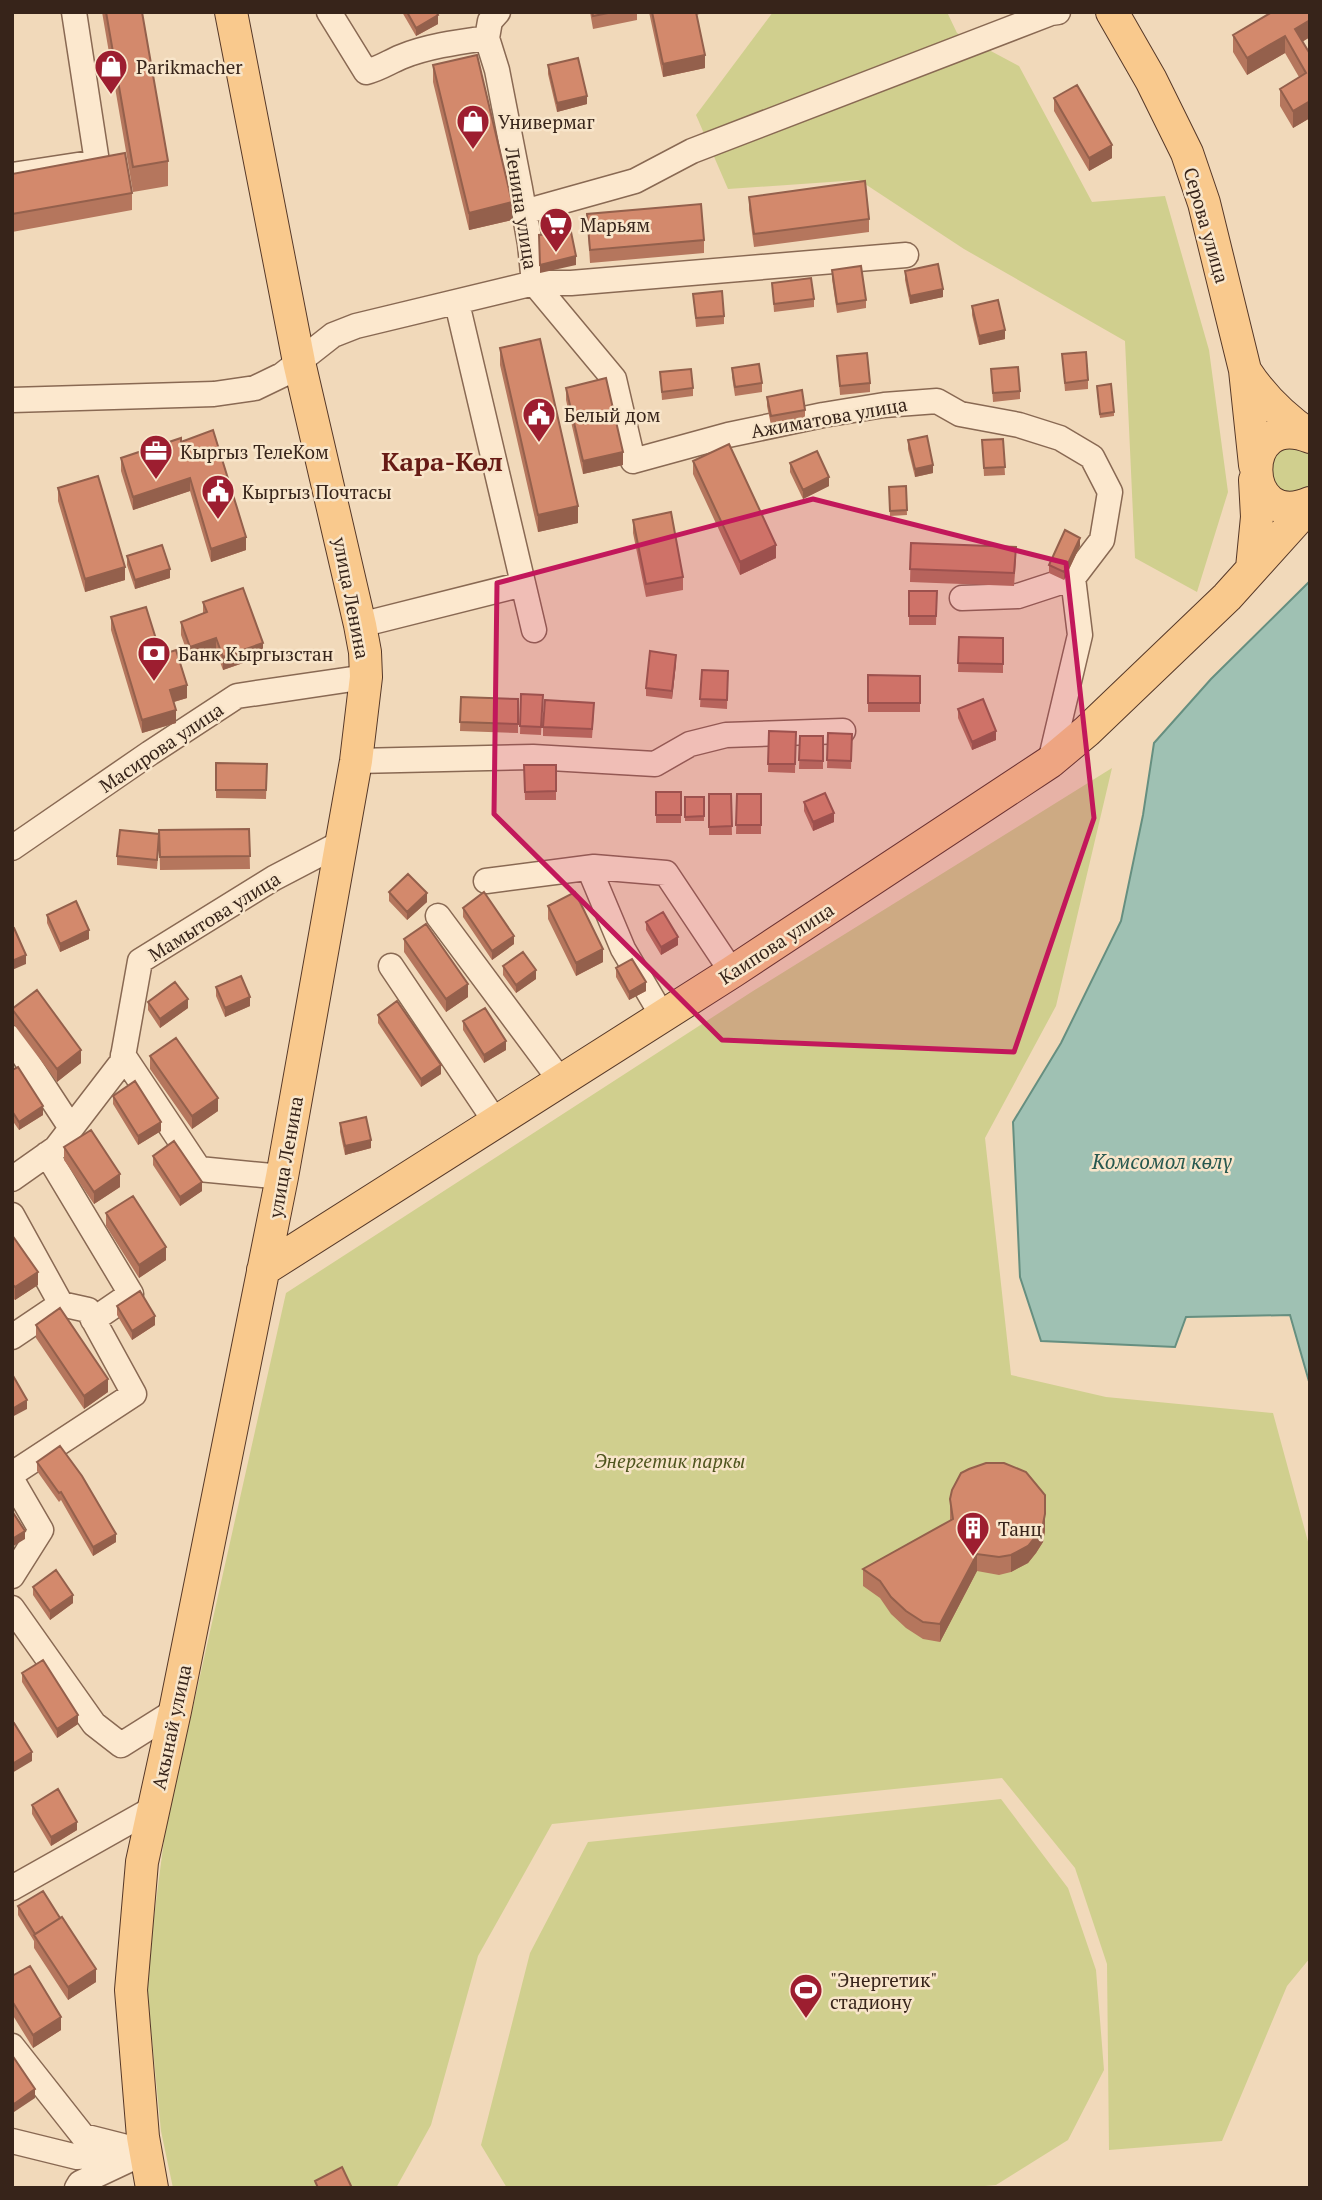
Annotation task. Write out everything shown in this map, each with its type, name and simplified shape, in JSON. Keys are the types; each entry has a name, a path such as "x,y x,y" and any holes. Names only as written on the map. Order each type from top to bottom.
{"main road":[{"name":"улица Ленина","path":"231,12 299,362 360,625 366,677 356,761 263,1270"},
{"name":"Серова улица","path":"1112,12 1152,80 1187,153 1204,202 1245,370 1255,472"},
{"name":"Серова улица","path":"1245,370 1261,395 1292,424 1310,436"},
{"path":"1252,568 1257,517 1255,472 1259,451 1269,439 1284,433 1298,432 1310,436"},
{"path":"1255,472 1262,493 1273,503 1286,508 1310,504"},
{"name":"Каипова улица","path":"263,1270 732,972 1050,762 1087,731 1227,597 1310,504"},
{"name":"Акынай улица","path":"152,2188 143,2137 131,1990 142,1862 263,1270"}],"street":[{"path":"12,175 97,162 74,12"},
{"path":"329,12 366,72 378,70 402,57 487,38 490,21 498,12"},
{"path":"524,212 635,181 692,151 1058,12"},
{"name":"Ленина улица","path":"487,38 497,70 524,212 534,283"},
{"path":"12,400 214,394 255,388 282,375 333,335 534,283 571,283 906,256"},
{"name":"Ажиматова улица","path":"534,283 614,379 633,461 727,435 822,415 884,405 937,401 960,414 1019,425 1060,438 1092,457 1110,492 1102,540 1073,578"},
{"path":"457,303 534,630"},
{"path":"962,597 1018,596 1073,578 1080,635 1050,762"},
{"path":"360,625 523,584"},
{"name":"Масирова улица","path":"12,848 237,696 366,677"},
{"path":"356,761 533,757 655,764 690,744 726,735 843,731"},
{"name":"Мамытова улица","path":"15,1171 56,1148 122,1062 141,961 274,878 341,843"},
{"path":"589,868 623,949 663,1015"},
{"path":"486,881 589,868 666,873 732,972"},
{"path":"438,916 561,1080"},
{"path":"391,966 495,1121"},
{"path":"12,1038 71,1128"},
{"path":"123,1055 199,1170 282,1177"},
{"path":"47,1154 131,1294 93,1320"},
{"path":"12,1215 61,1304"},
{"path":"12,1336 61,1304 88,1310 134,1394 12,1474"},
{"path":"12,1480 41,1530 12,1576"},
{"path":"12,1608 94,1724 121,1745 175,1711"},
{"path":"12,1888 154,1808"},
{"path":"12,2046 83,2136 146,2152"},
{"path":"12,2141 77,2157 146,2152"},
{"path":"77,2188 80,2183 146,2152"}],"highlighted area":[{"path":"813,499 1066,563 1094,818 1014,1052 722,1040 494,814 497,583"}],"green space":[{"path":"773,12 947,12 957,33 1019,66 1092,202 1165,196 1209,350 1228,492 1197,592 1135,558 1125,341 964,249 859,180 728,189 696,115"},
{"path":"1275,448 1310,449 1310,491 1299,497 1270,487 1268,456"},
{"name":"Энергетик паркы","path":"1112,768 1056,1006 985,1138 1011,1375 1106,1397 1273,1413 1310,1549 1310,1958 1287,1986 1222,2141 1109,2150 1107,1964 1075,1868 1002,1778 552,1824 478,1956 431,2125 396,2188 173,2188 161,2131 146,1979 165,1832 286,1293 753,991"},
{"name":"\"Энергетик\" стадиону","path":"1001,1799 1068,1888 1096,1970 1104,2070 1068,2140 996,2185 962,2188 507,2188 481,2145 530,1953 588,1842"}],"water":[{"name":"Комсомол көлү","path":"1310,581 1310,1385 1290,1315 1186,1317 1175,1347 1041,1341 1020,1277 1013,1122 1061,1043 1121,921 1143,815 1154,743 1211,679"}],"building":[{"path":"106,12 142,12 168,161 133,167"},
{"path":"407,12 436,12 438,15 416,28"},
{"path":"592,12 613,12 593,16"},
{"path":"652,12 696,12 705,55 663,64"},
{"path":"1272,12 1310,12 1310,20 1295,29 1310,54 1310,101 1293,111 1280,89 1306,73 1285,36 1247,58 1233,35"},
{"name":"Универмаг","path":"477,55 512,202 469,213 433,65"},
{"path":"578,58 587,96 557,103 548,65"},
{"path":"1077,85 1112,145 1089,158 1054,98"},
{"path":"125,153 132,193 12,214 12,174"},
{"path":"865,181 869,219 754,234 749,197"},
{"path":"701,204 704,240 590,250 587,214"},
{"name":"Марьям","path":"571,232 576,256 540,265 539,235"},
{"path":"938,264 943,289 910,296 905,271"},
{"path":"861,266 866,300 837,304 832,270"},
{"path":"811,278 814,299 774,304 772,283"},
{"path":"722,291 724,316 696,318 693,294"},
{"path":"998,300 1005,330 979,336 972,306"},
{"name":"Белый дом","path":"540,339 578,506 538,515 500,348"},
{"path":"1086,352 1088,380 1065,383 1062,354"},
{"path":"867,353 870,383 840,386 837,356"},
{"path":"759,364 762,383 735,387 732,368"},
{"path":"1018,367 1020,391 993,393 991,369"},
{"path":"691,369 693,388 662,392 660,372"},
{"path":"606,378 623,452 583,461 566,388"},
{"path":"1111,384 1114,412 1100,414 1097,386"},
{"path":"802,390 805,410 771,416 767,397"},
{"path":"213,430 246,537 211,549 190,478 133,497 121,458 181,438 181,442"},
{"path":"927,436 933,465 915,469 908,440"},
{"path":"1003,439 1005,467 984,468 982,440"},
{"path":"729,444 776,545 740,562 693,461"},
{"path":"817,451 829,477 803,490 790,463"},
{"path":"98,476 125,567 85,579 58,488"},
{"path":"906,486 907,510 890,511 889,487"},
{"path":"671,512 683,577 646,584 633,520"},
{"path":"1065,530 1080,538 1064,572 1049,565"},
{"path":"911,543 1016,547 1014,573 910,569"},
{"path":"162,545 170,569 135,580 127,556"},
{"path":"243,588 263,643 223,657 216,638 190,647 181,622 207,612 203,602"},
{"path":"909,591 937,591 936,616 909,616"},
{"name":"Банк Кыргызстан","path":"146,607 161,655 176,650 187,685 170,690 176,710 142,720 111,617"},
{"path":"959,637 1003,638 1003,664 958,663"},
{"path":"650,651 676,655 672,691 646,688"},
{"path":"702,670 728,671 727,700 700,699"},
{"path":"868,675 920,676 920,703 868,703"},
{"path":"521,694 543,695 541,727 520,726"},
{"path":"461,697 518,699 518,724 460,722"},
{"path":"983,699 996,731 972,742 958,709"},
{"path":"545,700 594,703 592,729 543,727"},
{"path":"769,731 796,732 795,764 768,764"},
{"path":"828,733 852,734 851,761 827,760"},
{"path":"800,736 823,736 823,761 799,760"},
{"path":"216,763 267,764 266,790 216,790"},
{"path":"524,765 556,765 556,791 525,792"},
{"path":"656,792 681,792 681,815 656,815"},
{"path":"825,793 834,813 813,822 804,802"},
{"path":"709,794 731,794 732,826 709,827"},
{"path":"737,794 761,794 761,825 736,825"},
{"path":"685,797 704,797 704,816 685,817"},
{"path":"249,829 250,856 160,857 159,830"},
{"path":"120,830 159,834 157,860 117,856"},
{"path":"408,874 427,893 407,912 389,892"},
{"path":"484,892 514,936 492,951 463,908"},
{"path":"575,892 603,949 576,963 548,906"},
{"path":"76,901 89,930 60,944 47,915"},
{"path":"663,912 678,937 661,947 646,922"},
{"path":"426,924 468,984 446,999 404,939"},
{"path":"14,928 26,955 12,961 12,929"},
{"path":"523,952 536,970 516,985 503,966"},
{"path":"632,959 646,982 629,992 616,968"},
{"path":"241,976 250,997 225,1008 216,987"},
{"path":"175,982 188,999 160,1019 148,1002"},
{"path":"37,990 81,1050 57,1069 12,1009"},
{"path":"397,1001 441,1065 421,1079 378,1015"},
{"path":"485,1008 506,1041 484,1055 463,1021"},
{"path":"176,1038 218,1098 192,1116 150,1056"},
{"path":"18,1067 43,1106 19,1122 12,1111 12,1070"},
{"path":"135,1081 161,1122 138,1136 113,1096"},
{"path":"366,1117 371,1140 345,1146 340,1123"},
{"path":"91,1130 120,1174 94,1192 64,1147"},
{"path":"174,1141 202,1182 180,1197 153,1156"},
{"path":"133,1196 166,1247 139,1265 106,1213"},
{"path":"12,1235 38,1272 15,1287 12,1284"},
{"path":"140,1291 155,1316 132,1331 117,1306"},
{"path":"60,1308 108,1379 84,1396 36,1325"},
{"path":"12,1374 27,1400 12,1409"},
{"path":"60,1446 82,1476 116,1534 93,1547 61,1492 59,1493 37,1462"},
{"name":"Танц","path":"986,1463 1004,1463 1026,1472 1045,1495 1043,1524 1028,1546 1011,1555 999,1557 977,1554 940,1624 923,1622 906,1611 891,1597 880,1581 863,1569 953,1519 950,1499 961,1473"},
{"path":"12,1511 25,1531 12,1539"},
{"path":"56,1570 73,1595 50,1611 33,1587"},
{"path":"43,1660 78,1715 57,1729 22,1673"},
{"path":"14,1723 32,1752 12,1764 12,1724"},
{"path":"58,1789 77,1822 51,1837 32,1805"},
{"path":"43,1891 60,1918 35,1934 18,1906"},
{"path":"62,1917 96,1969 68,1987 34,1935"},
{"path":"30,1966 61,2017 33,2035 12,2001 12,1976"},
{"path":"12,2055 35,2089 14,2104 12,2101"},
{"path":"342,2167 352,2188 318,2188 315,2181"}],"place":[{"name":"Parikmacher","path":"111,96"},
{"name":"Универмаг","path":"473,151"},
{"name":"Марьям","path":"556,254"},
{"name":"Белый дом","path":"539,444"},
{"name":"Кыргыз ТелеКом","path":"156,481"},
{"name":"Кыргыз Почтасы","path":"218,521"},
{"name":"Банк Кыргызстан","path":"154,683"},
{"name":"Танц","path":"973,1558"},
{"name":"\"Энергетик\" стадиону","path":"806,2020"}],"district":[{"name":"Кара-Көл","path":"442,461"}]}
